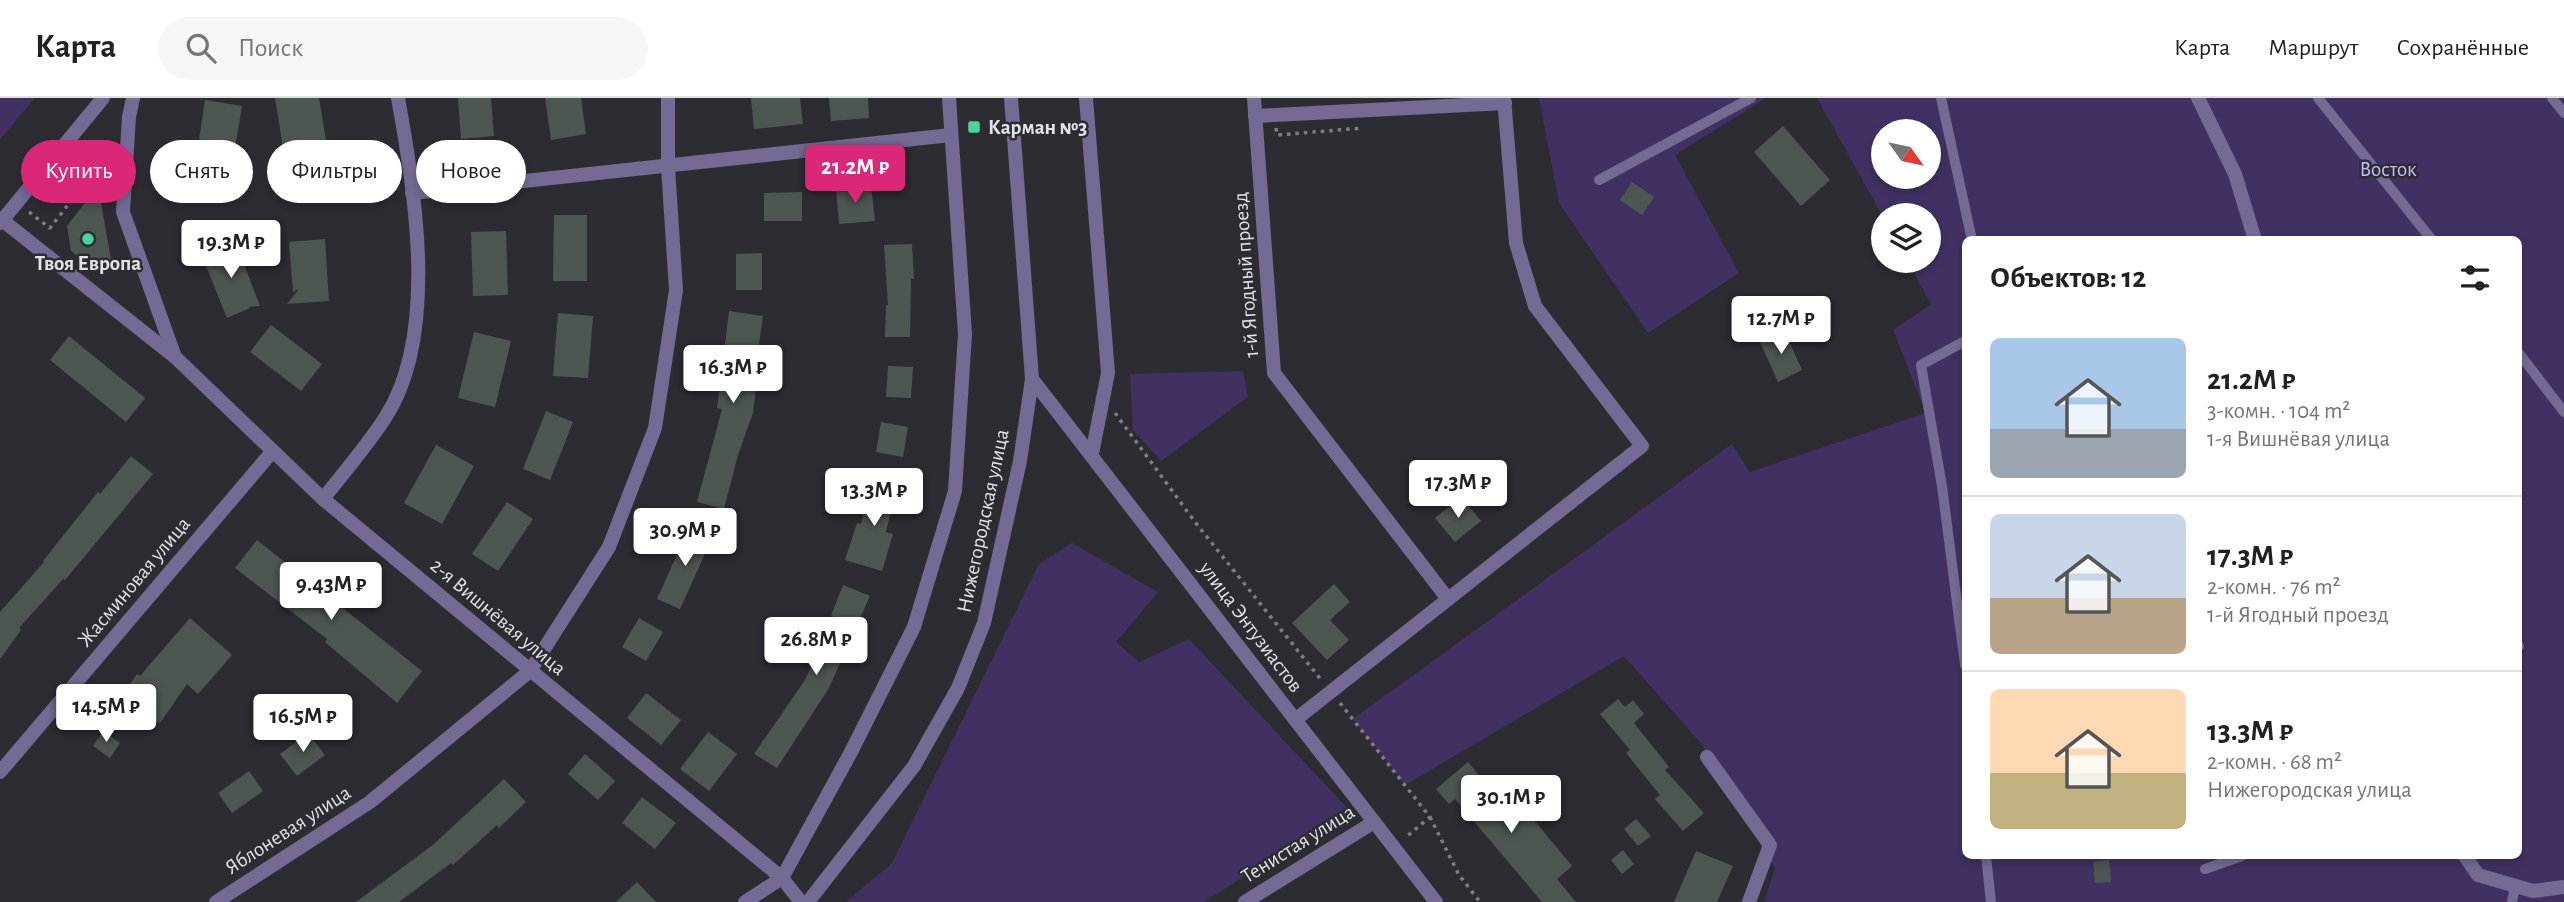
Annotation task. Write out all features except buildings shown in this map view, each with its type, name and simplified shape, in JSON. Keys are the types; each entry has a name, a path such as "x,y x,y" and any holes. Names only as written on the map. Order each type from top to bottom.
{"street":[{"path":"68,140 103,98"},
{"name":"2-я Вишнёвая улица","path":"133,98 129,117 123,212 175,357"},
{"path":"323,499 386,417 407,370 419,294 410,165 398,98"},
{"name":"Яблоневая улица","path":"216,902 370,802 530,671 608,547 655,428 676,290 668,167 668,98"},
{"path":"746,902 782,878 851,752 914,627 955,491 965,334 949,98"},
{"name":"Нижегородская улица","path":"808,902 914,766 958,688 984,624 1020,461 1032,379 1011,98"},
{"path":"1086,98 1108,373 1092,454"},
{"name":"1-й Ягодный проезд","path":"1254,98 1273,373 1448,599"},
{"path":"2198,98 2235,174 2254,236"},
{"path":"1255,116 1504,101 1516,243 1535,306 1643,446 1295,720"},
{"path":"412,193 951,135"},
{"path":"1,221 21,197"},
{"name":"2-я Вишнёвая улица","path":"1,221 175,357 323,499 782,878 801,902"},
{"name":"улица Энтузиастов","path":"1032,379 1436,902"},
{"name":"Жасминовая улица","path":"0,772 272,452"},
{"path":"1707,757 1770,845 1749,902"},
{"name":"Тенистая улица","path":"1245,902 1374,822"},
{"path":"2467,859 2478,876 2533,891 2564,887"}],"lane":[{"path":"1599,180 1751,98"},
{"path":"1941,98 1971,236"},
{"path":"2318,98 2429,236"},
{"path":"2552,98 2564,113"},
{"path":"1962,343 1921,365 1942,486 1962,642"},
{"path":"2522,357 2564,412"},
{"path":"1986,859 1991,902"},
{"path":"2204,869 2233,859"},
{"path":"2512,902 2515,886"}],"path":[{"path":"17,202 50,228 69,203"},
{"path":"1103,397 1195,522 1430,817 1459,875 1480,902"},
{"path":"1393,849 1430,817"}],"green space":[{"path":"0,98 35,98 0,139"},
{"path":"1539,98 1766,98 1675,155 1739,273 1648,333 1559,203"},
{"name":"Восток","path":"1817,98 2564,98 2564,902 1764,902 1775,868 1700,742 1624,656 1405,785 1353,719 1732,444 1750,472 1926,413 1893,330 1931,304 1914,273 1941,273 1941,203 1875,203"},
{"path":"1243,371 1248,397 1161,461 1133,430 1130,374"},
{"path":"1072,543 1158,592 1116,642 1139,662 1189,639 1350,811 1203,902 846,902 892,863 1039,564"}],"place":[{"name":"Карман №3","path":"974,127"},
{"name":"Твоя Европа","path":"88,239"}]}
